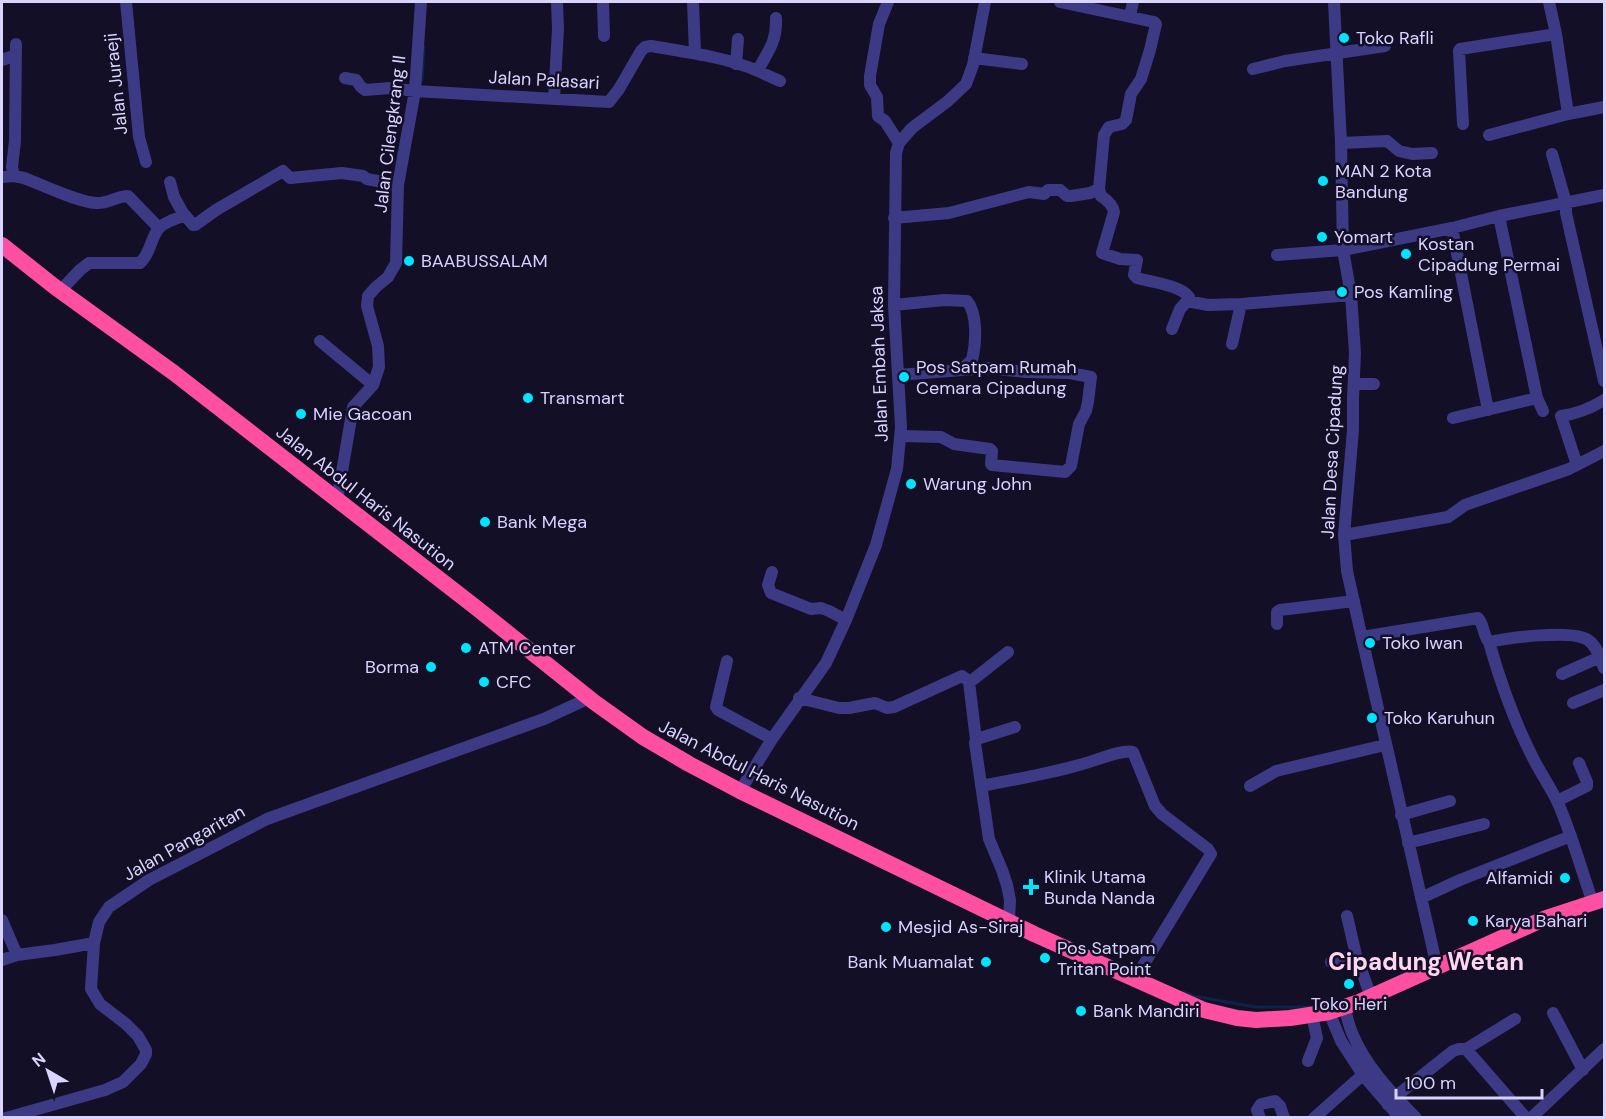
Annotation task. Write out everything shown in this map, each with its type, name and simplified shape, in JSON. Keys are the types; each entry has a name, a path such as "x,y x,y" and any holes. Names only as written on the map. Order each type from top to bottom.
{"highway":[{"name":"Jalan Abdul Haris Nasution","path":"2,246 174,373 589,698 643,737 741,791 1034,934 1204,1010 1256,1020 1290,1018 1337,1010 1546,918 1599,901"}],"street":[{"name":"Jalan Juraeji","path":"126,2 139,137 146,162"},
{"name":"Jalan Cilengkrang II","path":"373,386 380,367 378,346 367,306 368,296 388,277 396,263 398,185 415,91 422,2"},
{"path":"554,99 558,29 557,2"},
{"path":"603,2 604,36"},
{"path":"693,2 695,53"},
{"path":"888,2 879,24 869,79 877,98 878,116 885,121 899,143 912,128 948,101 966,84 973,64 985,2"},
{"path":"1060,2 1082,3 1156,24 1141,79 1131,94 1126,120 1122,124 1109,127 1104,135 1100,189 1101,196 1107,199 1114,212 1102,253 1120,259 1137,260 1135,277 1185,292 1189,301"},
{"path":"1130,16 1133,2"},
{"name":"Jalan Desa Cipadung","path":"1334,2 1341,143 1343,250 1351,295 1355,353 1347,571 1437,967"},
{"path":"1549,2 1568,114"},
{"path":"758,70 774,40 776,18"},
{"path":"1463,124 1460,49 1556,34"},
{"path":"736,64 738,39"},
{"name":"Jalan Palasari","path":"345,78 356,80 365,90 390,88 610,102 641,51 651,46 695,53 736,64 758,70 780,81"},
{"path":"1253,69 1285,61 1385,46"},
{"path":"2,60 16,49 15,141 12,167 8,176 24,178 92,202 104,202 128,195 159,228"},
{"path":"974,58 1022,64"},
{"path":"1489,135 1568,114 1605,107"},
{"path":"1341,143 1387,141 1398,151 1412,154 1432,153"},
{"name":"Jalan Embah Jaksa","path":"741,791 772,739 826,663 876,545 897,469 901,436 894,305 894,218 896,153 899,143"},
{"path":"1552,154 1566,203 1566,213 1605,381"},
{"path":"170,182 174,197 184,215 195,225 280,172 285,172 290,178 342,173 398,185"},
{"path":"894,218 949,213 1029,192 1044,194 1048,190 1060,190 1067,196 1071,196 1090,194 1100,189"},
{"path":"1277,255 1343,250 1605,195"},
{"path":"60,291 89,263 140,263 149,252 159,228 184,215"},
{"path":"1500,216 1537,398 1543,411"},
{"path":"1452,228 1488,410"},
{"path":"1172,329 1180,309 1185,302 1189,301 1208,305 1241,304 1351,295"},
{"path":"894,305 944,300 967,301 972,309 975,341 972,360 962,370"},
{"path":"1232,344 1241,304"},
{"path":"320,341 373,386 357,400 353,407 337,501"},
{"path":"898,375 988,368 1070,373 1091,377 1087,407 1079,424 1071,466 1067,471 1061,473 992,465 992,451 954,444 941,437 901,436"},
{"path":"1354,384 1374,384"},
{"path":"1454,418 1537,398"},
{"path":"1577,465 1561,416 1572,415 1605,399"},
{"path":"1347,534 1448,517 1465,506 1577,465 1605,451"},
{"path":"772,572 768,585 771,593 811,609 821,608 846,620"},
{"path":"1277,624 1277,612 1280,610 1354,601"},
{"path":"1362,638 1475,618 1480,620 1522,735 1541,775 1557,801 1599,901"},
{"path":"1489,642 1552,635 1588,640 1602,663 1562,674"},
{"path":"969,682 1008,652"},
{"path":"727,661 716,707 772,739"},
{"path":"799,699 839,708 875,704 887,708 964,676 969,682 975,747 990,844 1002,870 1010,900 1010,921"},
{"path":"1573,703 1605,690"},
{"name":"Jalan Pangaritan","path":"6,1118 105,1090 123,1082 141,1064 146,1054 138,1036 100,1004 91,989 83,945 109,907 149,880 257,824 544,719 589,698"},
{"path":"976,740 1016,727"},
{"path":"1250,786 1276,771 1385,745"},
{"path":"981,786 1080,765 1121,752 1133,752 1155,806 1162,814 1208,849 1211,854 1136,979"},
{"path":"1557,801 1587,786 1579,763"},
{"path":"1401,815 1450,801"},
{"path":"1408,843 1484,824"},
{"path":"1421,898 1460,879 1571,836"},
{"path":"1347,916 1356,955 1371,996"},
{"path":"2,920 17,955"},
{"path":"2,960 17,955 83,945"},
{"path":"1331,963 1356,955"},
{"path":"1337,1010 1353,1035 1367,1071 1391,1101 1400,1118"},
{"path":"1553,1013 1583,1070"},
{"path":"1308,1061 1317,1038 1312,1015"},
{"path":"1391,1101 1446,1055 1459,1049 1466,1049 1515,1019"},
{"path":"1466,1049 1526,1118"},
{"path":"1531,1118 1605,1049"},
{"path":"1314,1118 1367,1071"},
{"path":"1260,1118 1257,1110 1261,1104 1275,1101 1280,1106 1284,1118"},
{"path":"1391,1101 1416,1118"}],"waterway":[{"path":"422,80 424,47"},
{"path":"1184,992 1194,996 1255,1007"},
{"path":"1316,1006 1336,1001"},
{"path":"1257,1007 1289,1007"},
{"path":"1291,1007 1310,1007"}],"place":[{"name":"Toko Rafli","path":"1344,38"},
{"name":"MAN 2 Kota Bandung","path":"1323,181"},
{"name":"Yomart","path":"1322,237"},
{"name":"Kostan Cipadung Permai","path":"1406,254"},
{"name":"BAABUSSALAM","path":"409,261"},
{"name":"Pos Kamling","path":"1342,292"},
{"name":"Pos Satpam Rumah Cemara Cipadung","path":"904,377"},
{"name":"Transmart","path":"528,398"},
{"name":"Mie Gacoan","path":"301,414"},
{"name":"Warung John","path":"911,484"},
{"name":"Bank Mega","path":"485,522"},
{"name":"Toko Iwan","path":"1370,643"},
{"name":"ATM Center","path":"466,648"},
{"name":"Borma","path":"431,667"},
{"name":"CFC","path":"484,682"},
{"name":"Toko Karuhun","path":"1372,718"},
{"name":"Alfamidi","path":"1565,878"},
{"name":"Klinik Utama Bunda Nanda","path":"1031,887"},
{"name":"Karya Bahari","path":"1473,921"},
{"name":"Mesjid As-Siraj","path":"886,927"},
{"name":"Pos Satpam Tritan Point","path":"1045,958"},
{"name":"Bank Muamalat","path":"986,962"},
{"name":"Toko Heri","path":"1349,984"},
{"name":"Bank Mandiri","path":"1081,1011"}],"district":[{"name":"Cipadung Wetan","path":"1426,961"}]}
